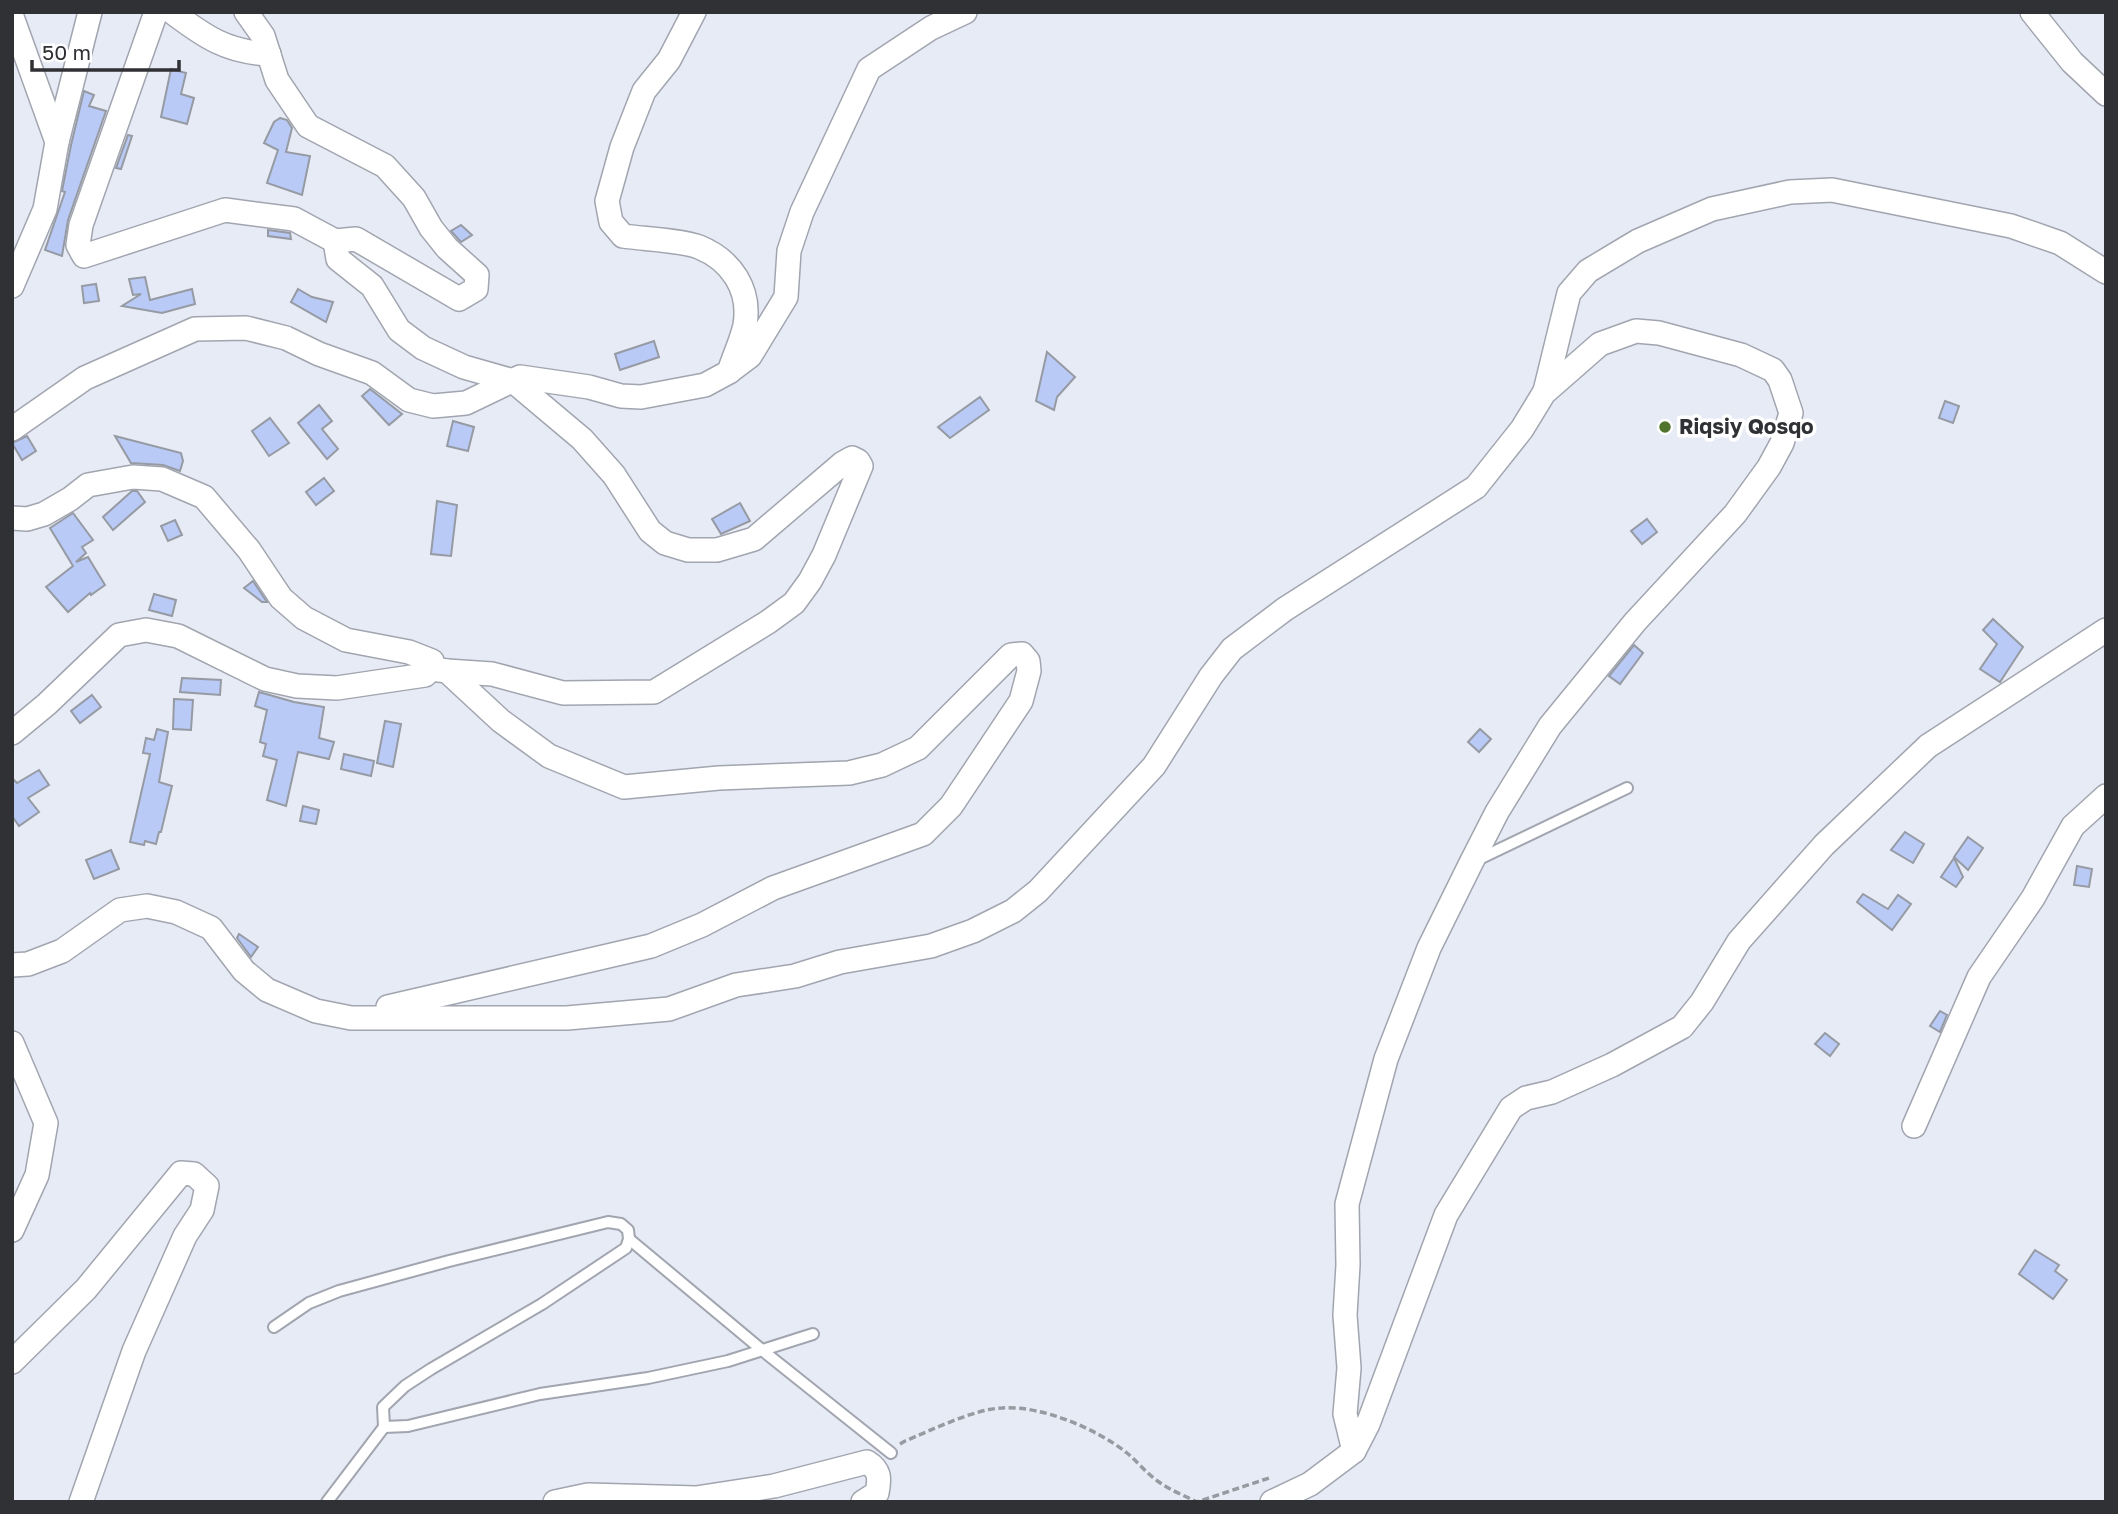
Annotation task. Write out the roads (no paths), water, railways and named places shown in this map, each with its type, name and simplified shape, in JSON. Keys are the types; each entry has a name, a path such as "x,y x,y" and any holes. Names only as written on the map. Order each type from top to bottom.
{"street":[{"path":"12,286 45,209 57,142 90,12"},
{"path":"156,12 81,225 78,245 84,256 225,210 294,219 335,241 356,239 458,299 476,289 477,275 447,248 430,228 414,198 385,166 307,126 277,80 263,37 246,12"},
{"path":"172,12 204,36 243,53 269,54"},
{"path":"694,12 669,60 644,91 622,147 607,201 611,222 623,236 698,247 724,262 738,276 744,294 745,324 729,372"},
{"path":"12,429 85,378 195,328 246,328 286,338 319,354 372,373 409,400 433,406 466,402 520,377 589,387 621,396 640,397 705,385 750,356 786,297 789,251 802,212 869,69 931,28 965,12"},
{"path":"2032,12 2072,62 2106,94"},
{"path":"12,17 57,142"},
{"path":"12,965 28,964 62,951 120,910 147,906 176,912 211,928 244,971 267,990 316,1011 351,1018 567,1018 669,1009 736,985 795,976 840,961 931,946 973,932 1013,911 1038,891 1154,765 1211,676 1232,649 1285,609 1476,487 1522,429 1544,393 1569,293 1588,271 1639,242 1712,209 1790,192 1832,190 2011,226 2060,243 2106,272"},
{"path":"12,733 47,704 119,635 146,630 177,636 265,679 297,686 337,688 425,675 439,670 492,674 563,693 654,692 768,622 794,603 810,581 824,555 861,466 859,461 852,458 843,463 754,539 717,550 688,550 665,543 650,531 614,475 582,439 513,381 464,368 423,348 399,330 372,286 338,259 335,241"},
{"path":"1354,1451 1345,1414 1349,1368 1345,1315 1348,1265 1346,1204 1386,1059 1429,948 1497,812 1550,726 1635,622 1753,491 1782,443 1791,413 1780,380 1773,370 1741,355 1659,333 1636,331 1601,344 1544,393"},
{"path":"12,518 27,519 44,513 70,499 88,485 133,477 162,479 204,497 249,550 281,598 304,618 346,640 409,652 432,661 439,670 501,721 549,756 624,787 719,778 849,774 882,765 918,748 1011,655 1022,654 1028,661 1029,671 1021,701 951,806 923,834 773,888 702,925 651,946 416,1002 337,1015"},
{"path":"1272,1502 1310,1485 1354,1451 1368,1424 1446,1215 1511,1108 1526,1098 1552,1092 1612,1065 1682,1027 1702,1002 1739,941 1824,845 1928,746 2106,630"},
{"path":"1914,1126 1979,977 2033,898 2073,826 2106,796"},
{"path":"12,1042 46,1123 37,1175 12,1230"},
{"path":"12,1362 86,1289 181,1173 194,1174 207,1186 202,1210 185,1236 134,1351 81,1502"},
{"path":"555,1502 588,1495 696,1498 774,1486 867,1462 875,1466 880,1478 877,1493 863,1502"}],"lane":[{"path":"1471,863 1627,788"},
{"path":"274,1327 309,1303 338,1291 608,1222 621,1224 628,1230 626,1248 542,1304 405,1386 383,1407 384,1427 327,1502"},
{"path":"629,1239 891,1453"},
{"path":"384,1427 408,1426 540,1394 648,1378 728,1361 813,1334"}],"place":[{"name":"Riqsiy Qosqo","path":"1665,427"}]}
